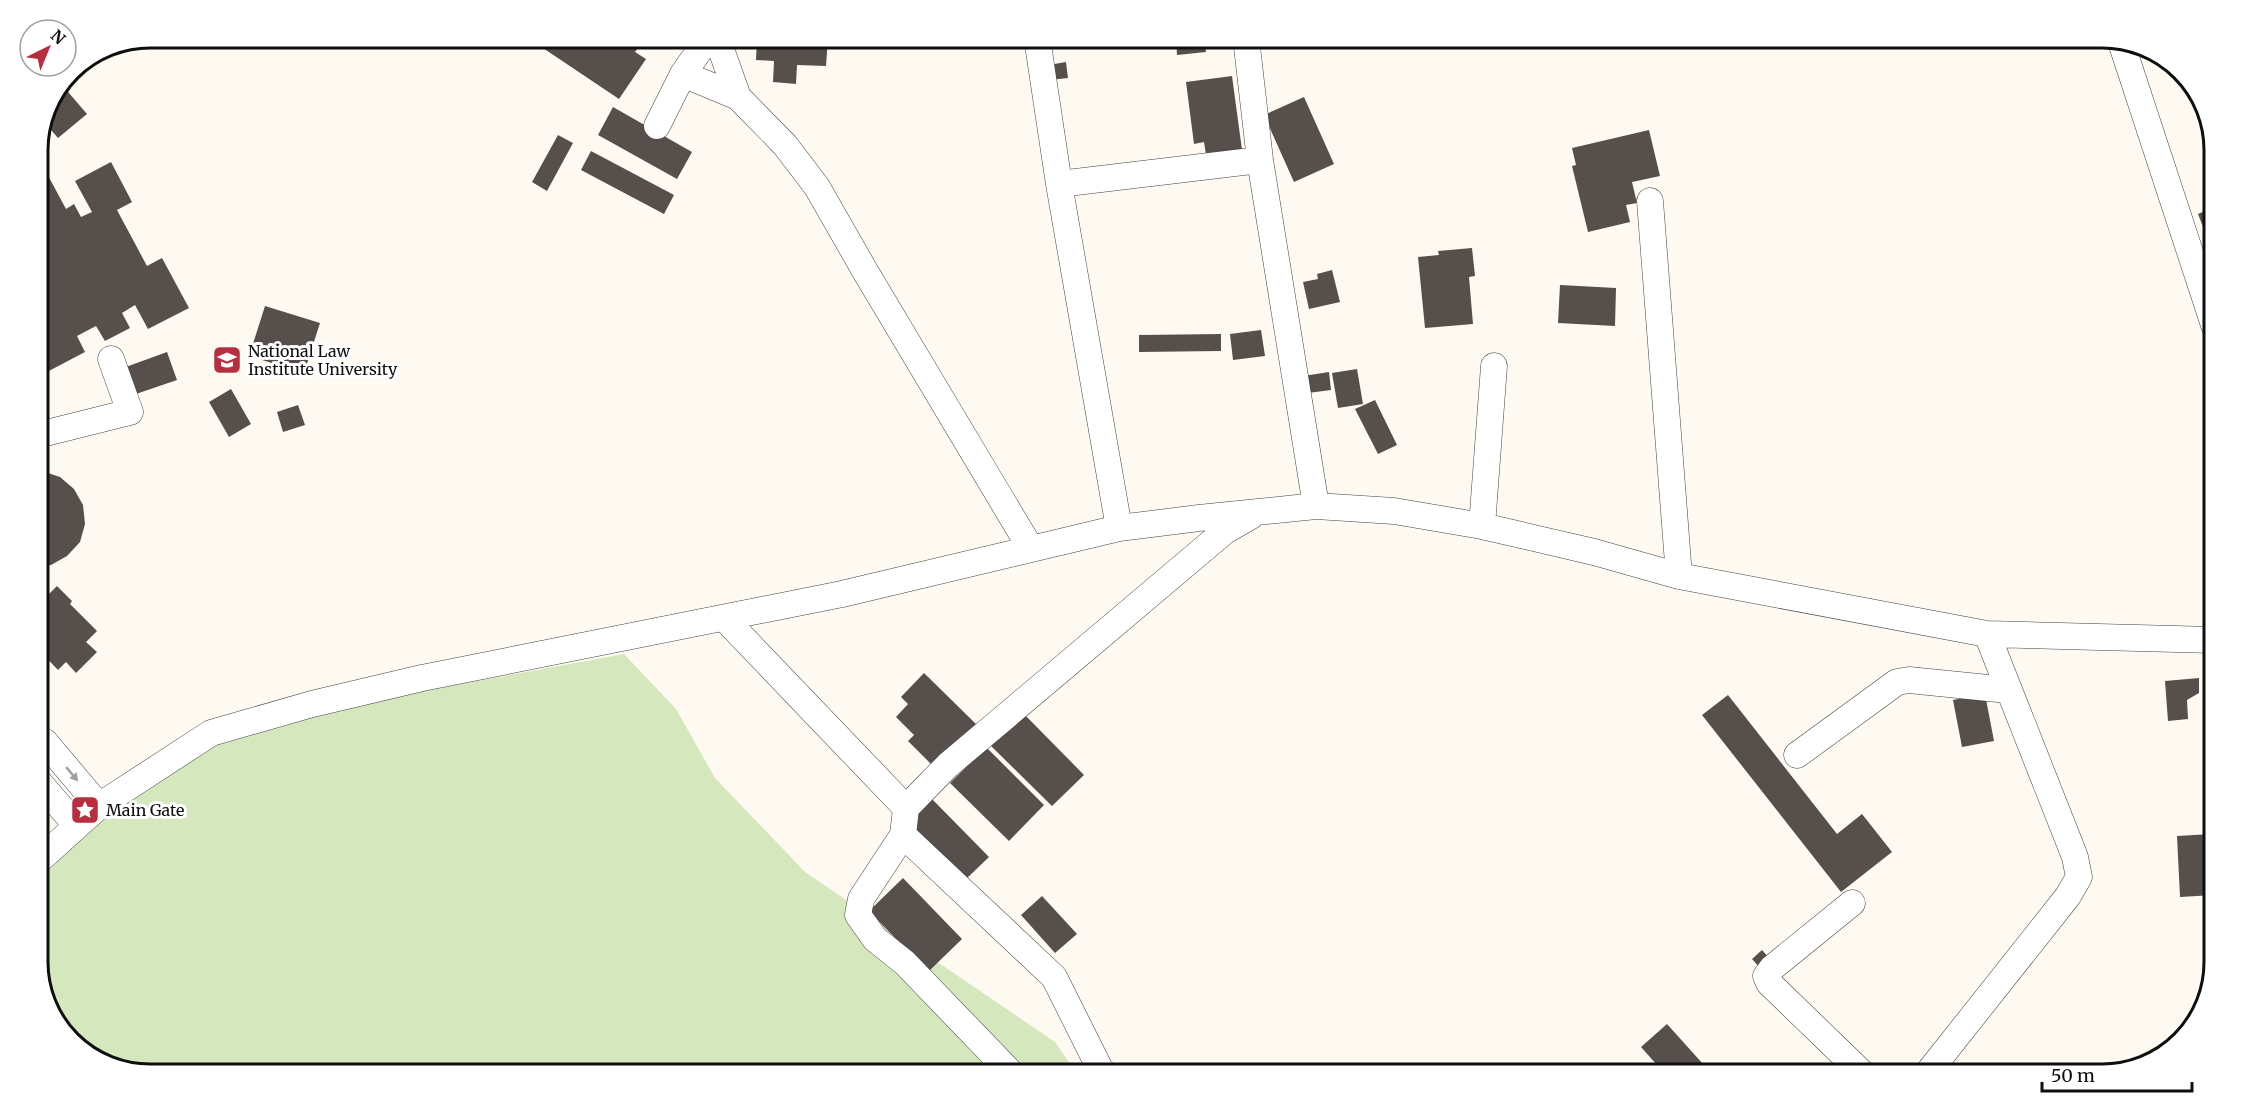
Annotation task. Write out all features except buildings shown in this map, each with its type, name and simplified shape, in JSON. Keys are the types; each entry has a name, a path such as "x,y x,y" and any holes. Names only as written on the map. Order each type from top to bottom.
{"street":[{"path":"657,126 683,74 701,48"},
{"path":"721,48 738,97"},
{"path":"1039,48 1059,184 1119,528"},
{"path":"1247,48 1260,160 1316,506"},
{"path":"2124,50 2204,295"},
{"path":"683,74 738,97 785,145 817,187 1031,549"},
{"path":"1059,184 1260,160"},
{"path":"1650,201 1679,576"},
{"path":"48,432 130,412 111,359"},
{"path":"1482,526 1494,366"},
{"path":"48,852 99,806 212,733 312,704 422,678 842,594 1119,528 1316,506 1394,511 1482,526 1594,552 1679,576 1987,634 2204,640"},
{"path":"1002,1064 905,963 875,939 858,915 861,899 903,836 906,808 948,765 1225,531 1256,513"},
{"path":"724,618 906,808"},
{"path":"1935,1064 2068,896 2079,877 2075,857 1987,634"},
{"path":"1797,755 1897,682 1909,680 2008,690"},
{"path":"48,746 99,806"},
{"path":"48,793 76,825"},
{"path":"903,836 1054,977 1098,1064"},
{"path":"1852,903 1772,968 1766,976 1769,983 1853,1064"}],"green space":[{"path":"624,654 676,709 715,778 805,872 1055,1042 1070,1064 150,1064 117,1059 93,1047 83,1039 65,1019 58,1007 50,982 48,969 48,848 110,795 229,739 406,694"}],"place":[{"name":"National Law Institute University","path":"227,360"},
{"name":"Main Gate","path":"85,810"}]}
